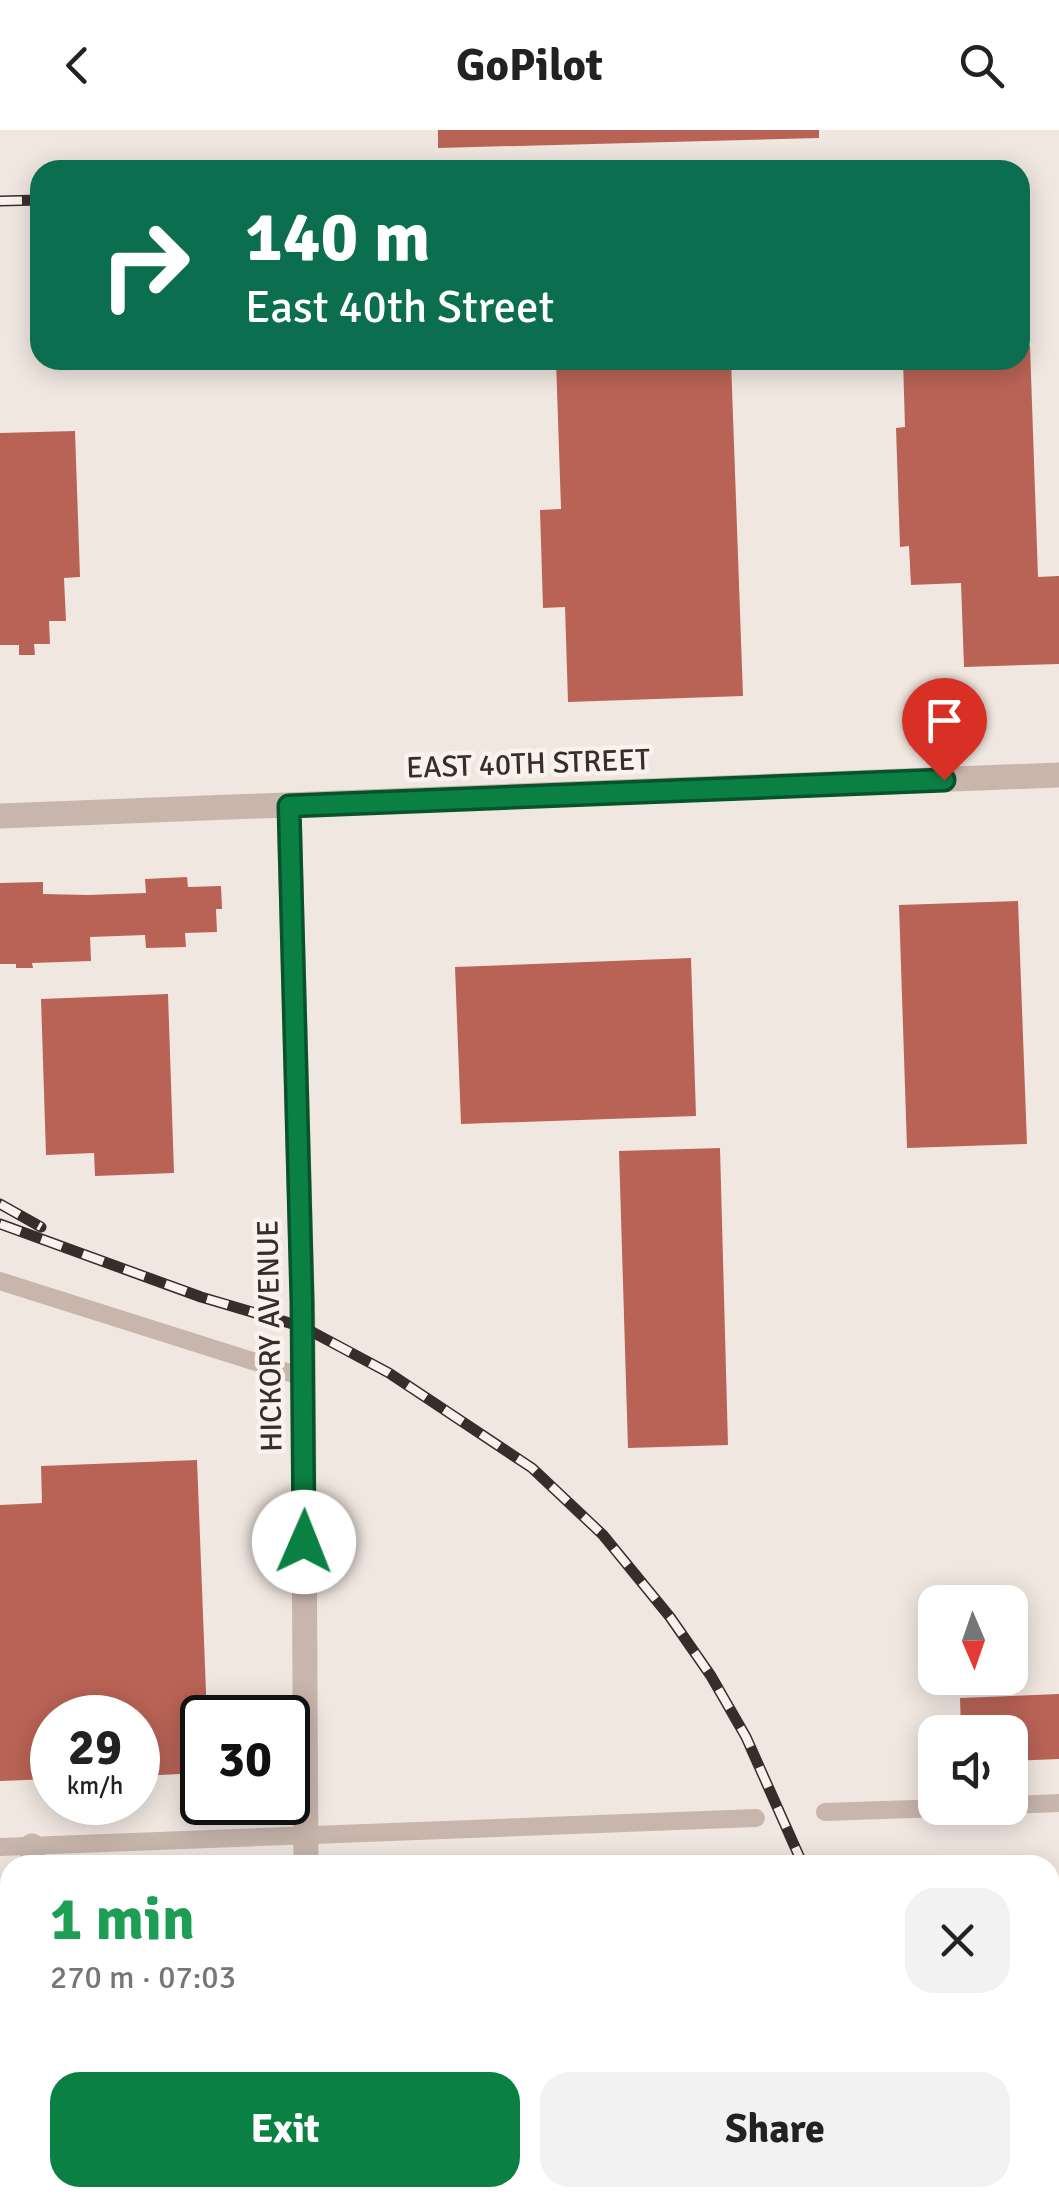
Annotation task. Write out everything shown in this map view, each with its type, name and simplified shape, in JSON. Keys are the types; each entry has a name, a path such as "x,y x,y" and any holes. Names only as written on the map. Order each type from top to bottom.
{"street":[{"name":"EAST 40TH STREET","path":"0,816 1059,775"},
{"name":"HICKORY AVENUE","path":"289,806 304,1377 306,1855"}],"lane":[{"path":"0,1281 304,1377"},
{"path":"1028,1804 1059,1803"},
{"path":"825,1812 918,1809"},
{"path":"0,1847 33,1855 306,1834 756,1818"}],"building":[{"path":"438,130 819,130 819,138 438,148"},
{"path":"1030,346 1038,577 1059,576 1059,664 964,667 961,583 911,585 909,546 900,547 896,428 905,427 903,370 1030,370"},
{"path":"556,370 731,370 743,696 568,702 565,607 543,608 540,510 561,509"},
{"path":"75,431 80,577 64,578 66,621 49,621 50,644 34,644 35,655 19,655 19,645 0,645 0,433"},
{"path":"187,877 188,887 221,886 222,909 216,909 217,932 185,933 186,947 146,948 145,935 90,937 91,961 32,963 33,968 0,964 0,883 43,882 43,894 88,895 146,893 145,879"},
{"path":"1018,901 1027,1144 907,1148 899,905"},
{"path":"691,958 696,1116 461,1124 455,967"},
{"path":"168,994 174,1173 95,1176 94,1153 46,1155 41,999"},
{"path":"720,1148 728,1445 628,1448 619,1151"},
{"path":"197,1460 206,1695 180,1695 180,1774 160,1775 160,1695 30,1695 30,1780 0,1781 0,1505 42,1503 41,1466"},
{"path":"1059,1694 1059,1759 1028,1760 1028,1715 960,1715 960,1698"}],"railway":[{"path":"0,201 30,200"},
{"path":"0,1204 41,1227"},
{"path":"0,1224 201,1297 303,1327 389,1373 532,1468 603,1535 670,1617 711,1676 746,1737 799,1855"}],"route":[{"path":"304,1542 289,806 944,780"}]}
